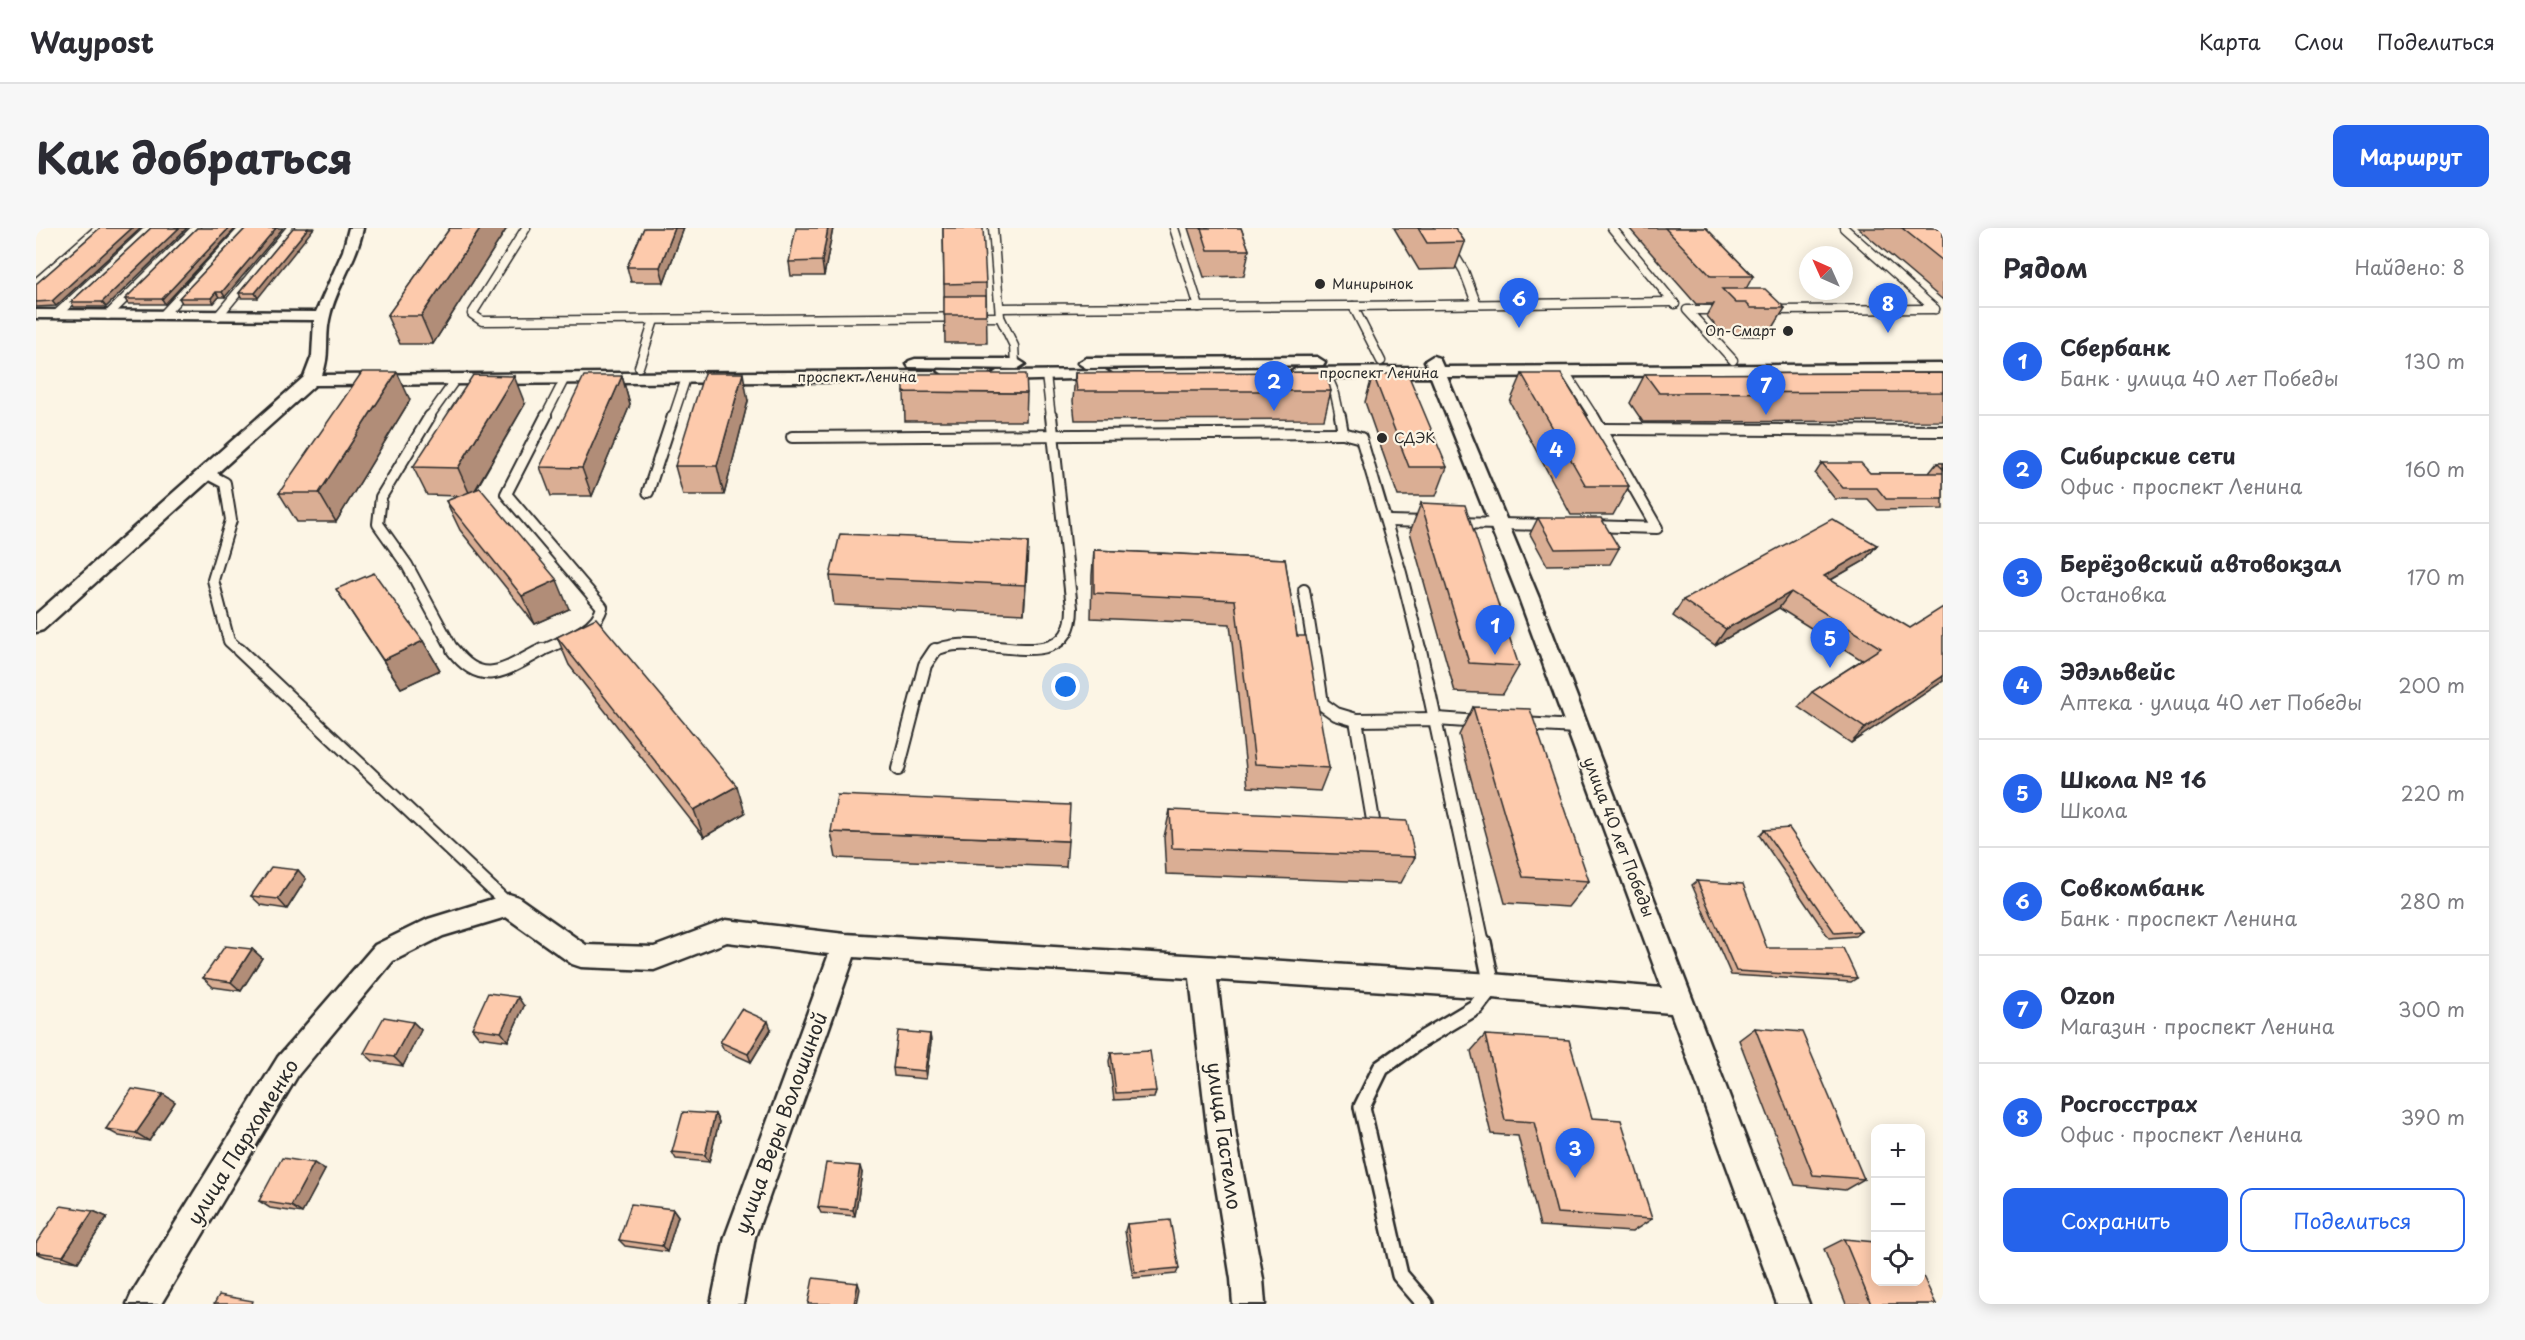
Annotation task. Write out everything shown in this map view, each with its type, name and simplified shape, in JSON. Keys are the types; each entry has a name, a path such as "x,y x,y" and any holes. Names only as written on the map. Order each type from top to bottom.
{"street":[{"path":"36,625 315,374 322,316 354,244 356,228"},
{"path":"36,314 322,316"},
{"name":"проспект Ленина","path":"315,374 456,379 1326,373 1435,367 1733,360 1943,367"},
{"name":"проспект Ленина","path":"315,374 639,367 1381,362 1435,367 1565,372 1943,367"},
{"name":"улица 40 лет Победы","path":"1435,367 1529,597 1793,1304"},
{"path":"509,905 581,956 654,959 726,930 845,945 1492,986 1681,1002"},
{"name":"улица Пархоменко","path":"143,1304 288,1066 384,953 437,927 509,905"},
{"name":"улица Веры Волошиной","path":"727,1304 740,1237 845,945"},
{"name":"улица Гастелло","path":"1202,967 1222,1137 1247,1279 1249,1304"}],"lane":[{"path":"36,283 99,228"},
{"path":"57,314 150,228"},
{"path":"108,315 196,228"},
{"path":"163,315 244,228"},
{"path":"218,316 291,228"},
{"path":"526,228 472,314 475,318 482,321 654,320 1199,307 1671,302"},
{"path":"993,228 1000,312 1014,346 1015,364"},
{"path":"1174,228 1199,307"},
{"path":"1438,228 1464,271 1476,303"},
{"path":"1612,228 1671,302 1687,310 1733,360"},
{"path":"1760,310 1935,309 1844,228"},
{"path":"1353,306 1381,362"},
{"path":"1687,310 1738,310"},
{"path":"639,367 654,320"},
{"path":"1565,372 1601,429 1657,528 1577,526"},
{"path":"1326,373 1335,394 1344,433"},
{"path":"898,769 925,665 934,650 952,644 1045,649 1062,642 1071,628 1072,608 1046,375"},
{"path":"456,379 417,434 381,497 378,524 401,554 455,651 471,670 483,673 509,667 575,633 600,616 602,607 506,494 565,378"},
{"path":"648,492 686,378"},
{"path":"1601,429 1943,430"},
{"path":"792,437 1344,433 1361,438 1388,521 1437,719 1492,986 1476,1007 1419,1041 1380,1068 1362,1107 1400,1275 1425,1304"},
{"path":"206,473 225,483 231,520 213,580 229,641 509,905"},
{"path":"1388,521 1566,525"},
{"path":"1304,590 1322,704 1336,714 1356,720 1437,719 1577,727"},
{"path":"1356,720 1374,826"}],"building":[{"path":"100,228 132,228 52,301 36,302 36,284"},
{"path":"151,228 179,228 102,302 71,302"},
{"path":"197,228 229,228 162,299 125,299"},
{"path":"246,228 276,228 222,292 216,292 211,298 179,298"},
{"path":"293,228 308,228 255,293 239,293"},
{"path":"450,228 481,228 421,316 387,316"},
{"path":"644,228 675,228 660,267 627,267"},
{"path":"796,228 828,228 822,261 789,262"},
{"path":"943,228 983,228 986,283 944,284"},
{"path":"1201,228 1241,228 1249,250 1208,250"},
{"path":"1418,228 1455,228 1465,242 1427,243"},
{"path":"1665,228 1706,228 1753,276 1711,276"},
{"path":"1902,228 1942,228 1943,261"},
{"path":"1722,289 1765,289 1785,308 1751,308 1746,303 1736,303"},
{"path":"944,296 986,296 986,315 944,315"},
{"path":"362,372 397,372 319,493 279,493"},
{"path":"1326,372 1331,391 1077,391 1075,373"},
{"path":"704,373 743,373 717,466 675,466"},
{"path":"1943,373 1943,392 1659,393 1645,374"},
{"path":"904,374 1026,374 1027,393 904,392"},
{"path":"1373,374 1408,374 1447,467 1409,467"},
{"path":"1522,374 1561,374 1629,486 1586,486"},
{"path":"473,375 514,376 458,468 413,467"},
{"path":"584,376 622,376 582,468 540,467"},
{"path":"1822,463 1861,463 1870,473 1943,473 1943,499 1886,499 1877,488 1843,488"},
{"path":"480,488 557,580 522,596 446,501"},
{"path":"1421,503 1465,505 1519,666 1469,663"},
{"path":"1538,518 1601,518 1619,548 1555,549"},
{"path":"1832,519 1877,545 1824,576 1910,628 1943,607 1943,676 1865,728 1812,692 1881,648 1791,592 1726,629 1683,600"},
{"path":"840,534 1028,542 1025,585 830,576"},
{"path":"1094,550 1285,559 1297,636 1306,636 1329,768 1255,764 1235,600 1094,593"},
{"path":"374,573 423,641 383,660 336,589"},
{"path":"596,618 737,786 694,810 557,637"},
{"path":"1473,707 1530,709 1589,881 1523,877"},
{"path":"837,795 1070,805 1068,841 831,832"},
{"path":"1170,810 1407,821 1415,857 1172,848"},
{"path":"1789,828 1861,931 1835,933 1764,830"},
{"path":"271,867 298,870 278,899 251,896"},
{"path":"1697,881 1743,884 1767,948 1843,948 1857,978 1736,971"},
{"path":"225,946 252,949 231,982 203,978"},
{"path":"488,993 518,997 501,1032 472,1028"},
{"path":"741,1009 768,1021 748,1054 720,1042"},
{"path":"384,1017 413,1022 394,1057 364,1053"},
{"path":"1755,1028 1802,1032 1864,1179 1813,1175"},
{"path":"898,1031 930,1034 925,1071 893,1068"},
{"path":"1485,1035 1569,1040 1592,1118 1621,1120 1652,1219 1557,1213 1534,1122 1505,1120"},
{"path":"1150,1051 1156,1091 1116,1093 1111,1053"},
{"path":"132,1089 163,1094 136,1133 106,1129"},
{"path":"683,1112 715,1114 705,1155 672,1152"},
{"path":"282,1158 314,1163 291,1206 259,1201"},
{"path":"826,1163 860,1166 853,1210 818,1207"},
{"path":"631,1204 673,1209 662,1246 619,1240"},
{"path":"61,1206 93,1211 63,1256 36,1252 36,1243"},
{"path":"1170,1220 1179,1268 1135,1272 1127,1224"},
{"path":"1844,1239 1871,1242 1871,1286 1925,1286 1925,1281 1936,1304 1871,1304"},
{"path":"813,1278 858,1283 854,1304 808,1304"},
{"path":"219,1295 253,1301 252,1304 214,1304"}],"place":[{"name":"Минирынок","path":"1320,284"},
{"name":"Совкомбанк","path":"1519,328"},
{"name":"On-Смарт","path":"1788,331"},
{"name":"Росгосстрах","path":"1888,333"},
{"name":"Сибирские сети","path":"1274,411"},
{"name":"Ozon","path":"1766,415"},
{"name":"СДЭК","path":"1382,438"},
{"name":"Эдэльвейс","path":"1556,479"},
{"name":"Сбербанк","path":"1495,655"},
{"name":"Школа № 16","path":"1830,668"},
{"name":"Берёзовский автовокзал","path":"1575,1178"}]}
